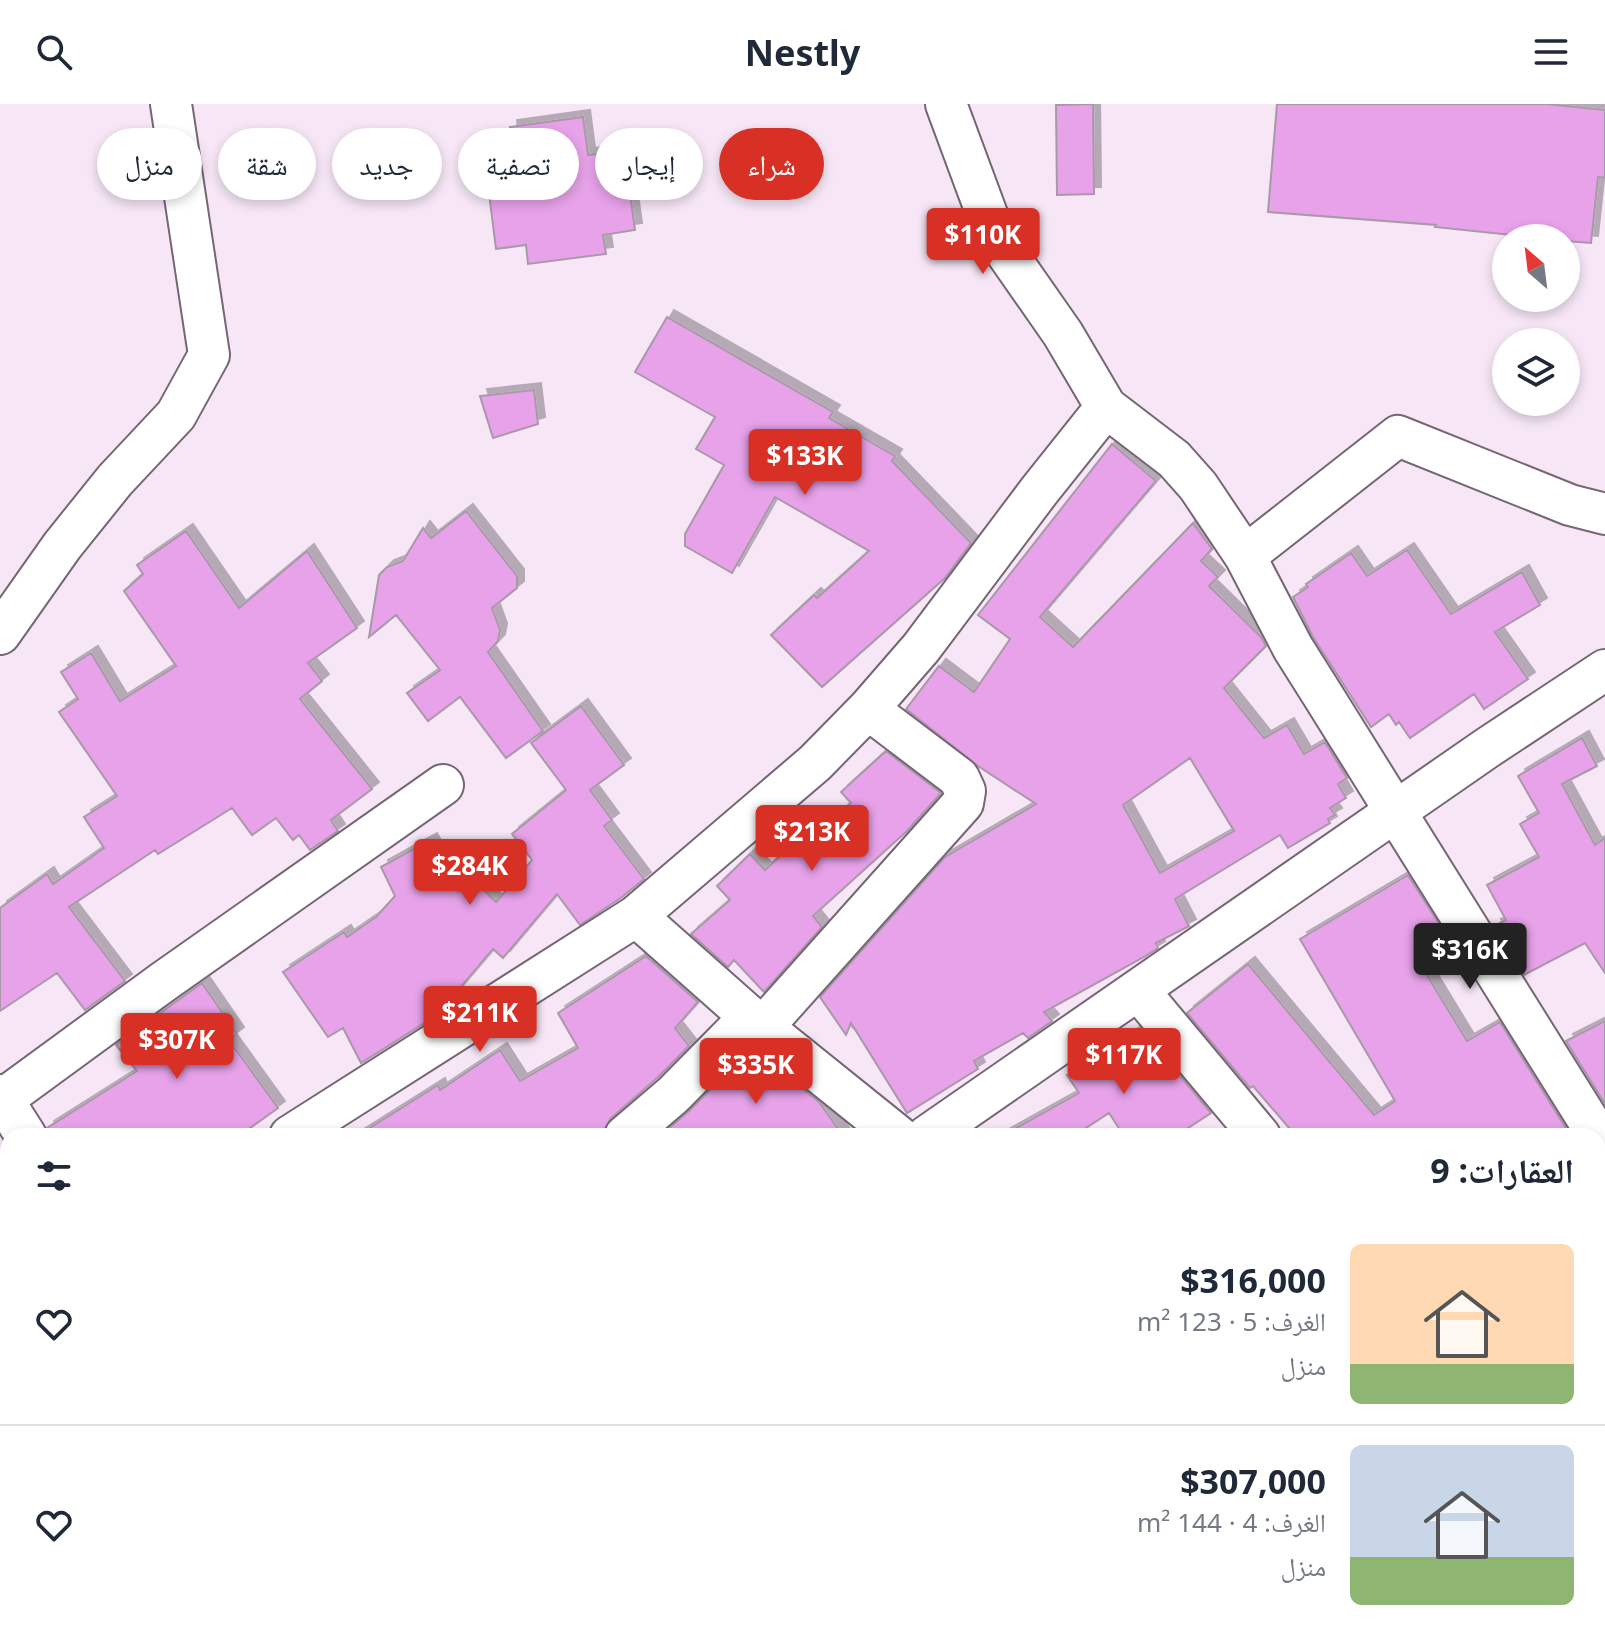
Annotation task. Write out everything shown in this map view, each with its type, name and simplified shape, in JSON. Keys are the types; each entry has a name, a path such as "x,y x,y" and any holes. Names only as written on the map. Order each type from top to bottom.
{"street":[{"path":"0,634 62,546 115,480 176,415 209,355 171,104"},
{"path":"946,104 989,220 1003,248 1063,334 1106,407 1174,459 1198,486 1245,556 1293,648 1593,1128"},
{"path":"330,1126 636,916 815,763 921,648 1106,407"},
{"path":"1245,556 1398,436 1570,505 1605,514"},
{"path":"939,1128 1605,670"},
{"path":"634,1128 756,1022 963,803 965,791 959,778 868,709"},
{"path":"21,1128 1,1097 443,785"},
{"path":"636,916 756,1022 888,1128"},
{"path":"1139,991 1253,1128"}],"building":[{"path":"1093,104 1094,194 1057,195 1056,105"},
{"path":"1277,104 1547,104 1605,110 1605,178 1598,177 1591,243 1580,242 1580,224 1492,224 1492,233 1436,225 1268,212"},
{"path":"583,117 588,155 595,154 595,200 631,200 635,230 603,235 606,254 528,264 526,245 496,249 490,200 579,200 579,128 510,127"},
{"path":"667,317 833,412 829,418 895,456 892,461 971,543 945,578 822,687 771,635 869,551 775,497 732,573 685,546 685,534 724,465 696,449 715,417 635,372"},
{"path":"534,390 538,424 493,438 480,396"},
{"path":"1112,444 1156,481 1040,617 1073,647 1193,523 1212,549 1201,561 1218,577 1209,586 1261,637 1266,646 1224,688 1264,738 1287,725 1304,754 1325,742 1347,778 1338,784 1346,798 1330,808 1335,815 1328,819 1330,823 1288,848 1280,835 1175,899 1189,926 1156,943 1158,948 1144,957 1044,1012 1052,1021 1028,1038 1023,1033 974,1061 978,1069 907,1113 851,1023 846,1035 820,997 945,857 1036,804 978,766 906,709 939,666 974,692 1010,639 978,615","holes":["1190,758 1234,831 1160,873 1123,805"]},
{"path":"466,511 517,576 517,588 492,608 500,630 498,641 488,652 543,731 506,758 460,697 428,721 407,693 440,670 396,615 369,637 379,575 387,567 403,561 423,528 431,538"},
{"path":"186,531 239,608 307,551 357,628 308,663 322,681 300,699 372,789 331,820 338,831 310,850 299,835 293,840 276,818 252,835 232,808 158,854 155,850 69,907 125,981 85,1010 57,973 0,1011 0,908 47,874 53,884 104,848 84,817 117,796 59,712 78,699 61,672 91,653 120,701 176,666 124,591 143,574 137,565"},
{"path":"1407,550 1451,614 1522,572 1540,605 1495,632 1528,679 1484,709 1474,694 1410,738 1389,714 1371,727 1313,637 1293,597 1308,587 1306,584 1351,553 1367,576"},
{"path":"581,706 624,765 590,790 612,820 604,826 644,879 580,925 557,894 503,958 493,949 437,1015 361,1063 343,1028 328,1037 283,972 344,932 347,937 376,917 395,896 381,867 430,840 459,891 471,878 496,902 532,860 512,834 566,790 531,743"},
{"path":"1582,738 1597,766 1562,784 1595,845 1605,838 1605,973 1585,943 1524,975 1494,926 1506,920 1487,885 1539,857 1520,824 1539,813 1518,776"},
{"path":"886,751 941,793 907,831 813,916 822,927 764,992 734,960 728,967 691,934 730,900 717,886 750,854 765,870 801,836 807,842 851,803 841,792"},
{"path":"1408,875 1448,938 1416,957 1467,1041 1500,1022 1566,1128 1289,1128 1253,1086 1250,1088 1187,1013 1248,964 1374,1115 1395,1101 1300,939"},
{"path":"646,956 698,1002 675,1028 689,1046 610,1119 606,1128 370,1128 438,1085 440,1090 500,1050 520,1081 578,1048 558,1013"},
{"path":"202,983 237,1034 229,1040 278,1108 250,1128 47,1128 137,1071 116,1045"},
{"path":"1605,1021 1605,1104 1566,1041"},
{"path":"1141,1029 1211,1113 1188,1128 1119,1128 1109,1113 1086,1128 1016,1128 1079,1093 1067,1075"},
{"path":"752,1048 819,1102 837,1128 669,1128"}]}
